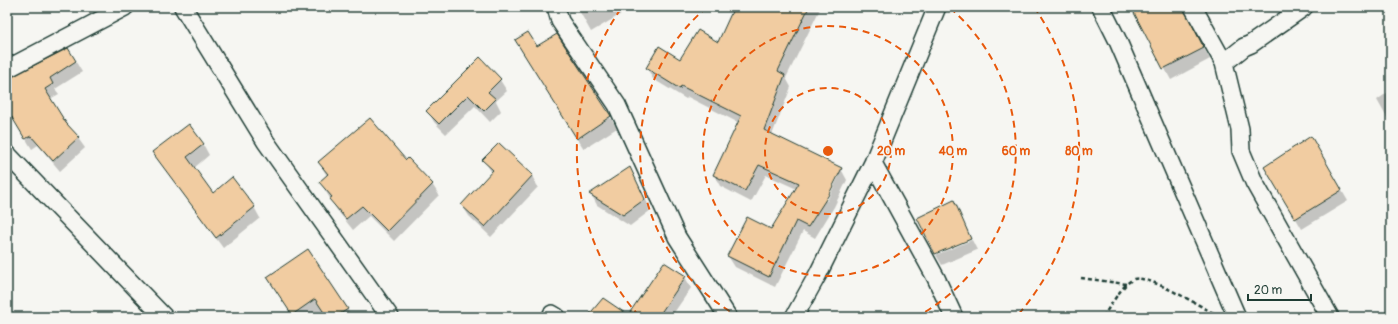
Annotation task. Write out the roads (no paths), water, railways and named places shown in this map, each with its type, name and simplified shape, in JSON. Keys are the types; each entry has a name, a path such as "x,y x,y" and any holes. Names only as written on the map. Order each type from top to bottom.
{"street":[{"path":"7,70 124,7"},
{"path":"183,7 266,142 390,317"},
{"path":"556,7 560,21 617,105 677,237 728,317"},
{"path":"794,317 818,274 873,163 938,7"},
{"path":"1100,7 1120,46 1237,317"},
{"path":"1193,7 1224,63 1240,129 1241,151 1254,182 1330,317"},
{"path":"1224,63 1244,47 1251,44 1304,7"},
{"path":"7,154 164,317"},
{"path":"873,163 936,278 954,317"}]}
